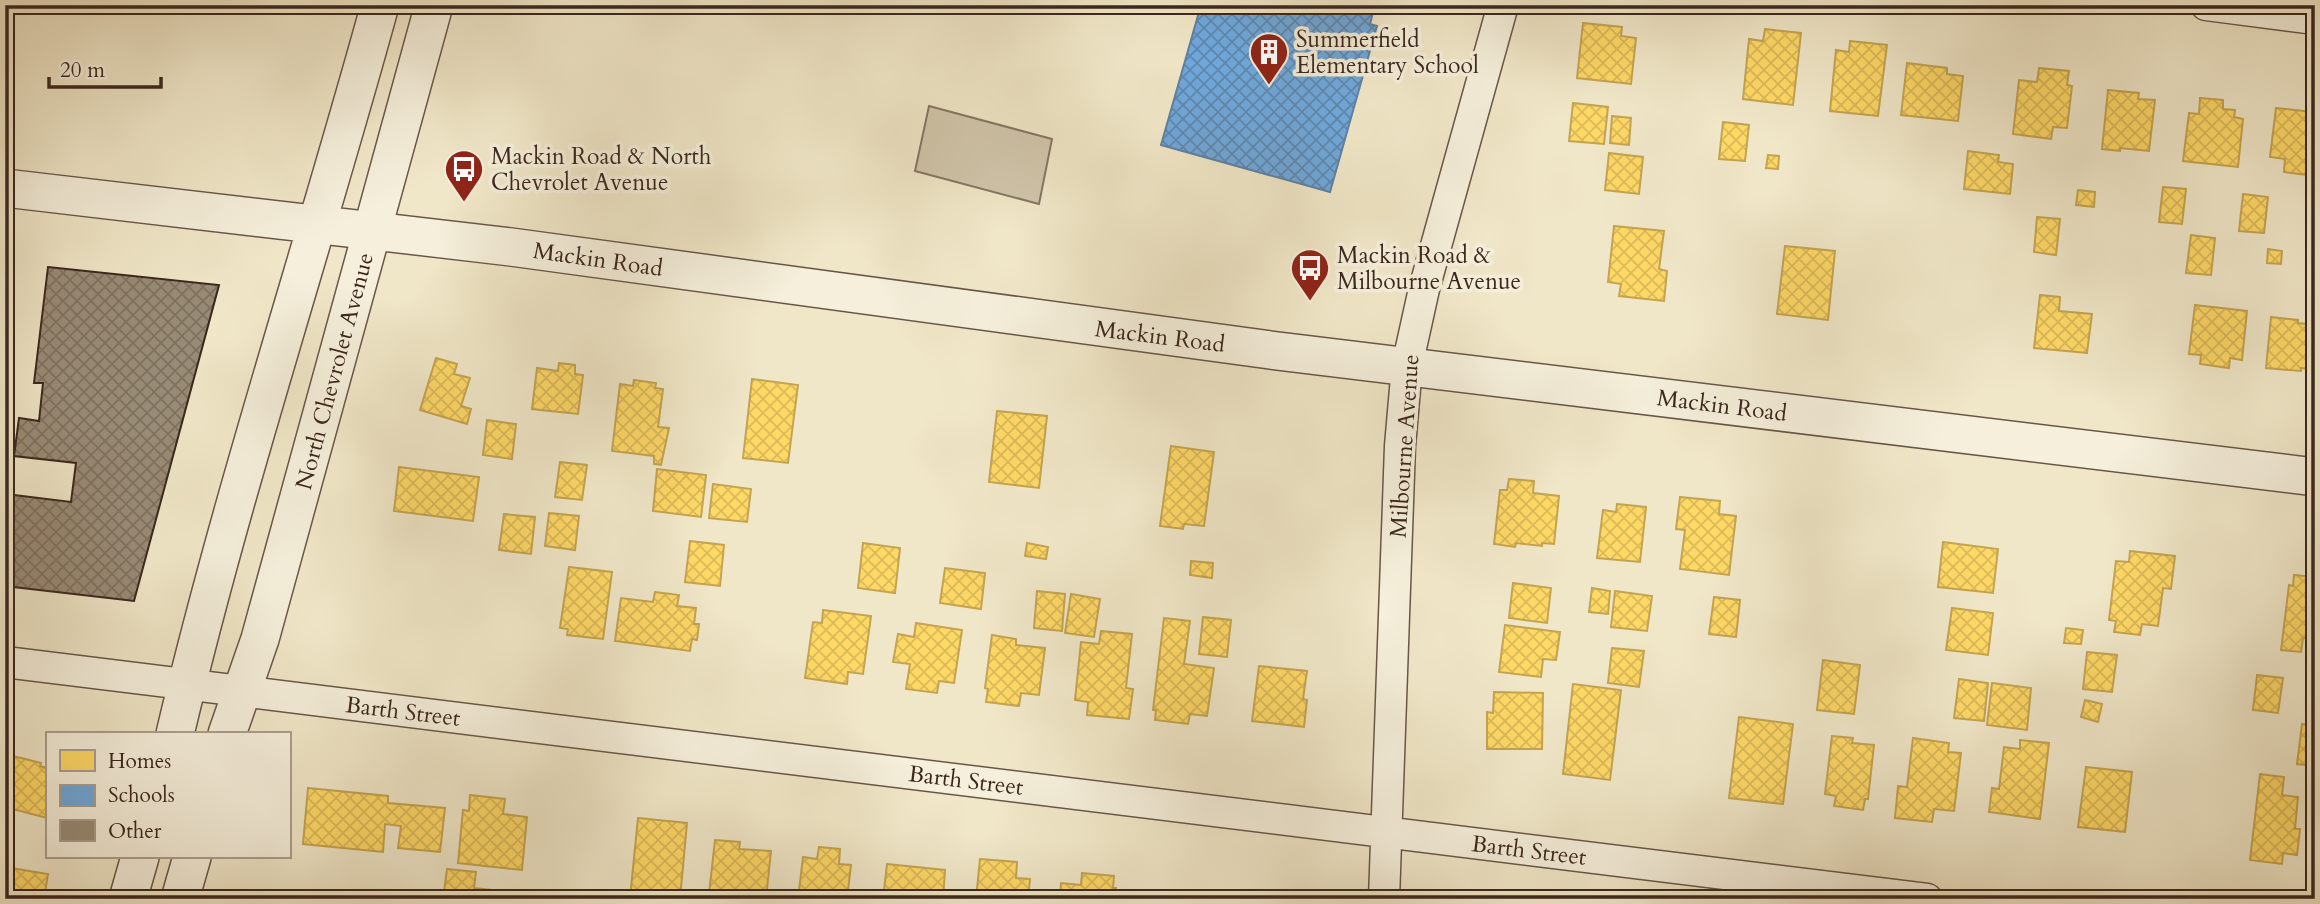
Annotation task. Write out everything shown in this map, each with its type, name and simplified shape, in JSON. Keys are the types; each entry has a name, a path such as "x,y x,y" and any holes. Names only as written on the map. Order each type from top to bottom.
{"street":[{"path":"175,732 290,309 338,155 380,5"},
{"name":"North Chevrolet Avenue","path":"228,732 264,626 434,5"},
{"name":"Milbourne Avenue","path":"1384,899 1400,446 1407,366 1424,289 1503,5"},
{"path":"2206,5 2315,19"},
{"name":"Mackin Road","path":"5,188 317,223 610,260 1258,349 2315,477"},
{"name":"Barth Street","path":"5,662 1927,899"},
{"path":"128,899 140,858"},
{"path":"180,899 192,858"}],"shaded area":[{"path":"929,106 1052,139 1039,204 915,171"}],"building: Homes":[{"path":"1583,23 1622,27 1621,36 1636,38 1631,84 1577,78"},
{"path":"1765,29 1801,33 1793,105 1743,99 1749,39 1763,41"},
{"path":"1850,41 1887,45 1878,116 1830,111 1836,50 1849,52"},
{"path":"1907,63 1947,68 1947,74 1963,76 1958,121 1901,115"},
{"path":"2039,68 2069,71 2067,85 2072,86 2067,128 2053,127 2051,139 2013,134 2019,80 2037,82"},
{"path":"2108,90 2139,93 2138,99 2155,100 2149,151 2102,149"},
{"path":"2200,98 2223,100 2223,109 2235,110 2234,117 2243,119 2238,167 2183,161 2189,113 2199,114"},
{"path":"1573,103 1608,107 1604,144 1569,141"},
{"path":"2276,108 2312,112 2312,115 2315,115 2315,176 2284,172 2285,159 2270,157"},
{"path":"1612,116 1631,118 1629,145 1610,143"},
{"path":"1723,122 1749,125 1745,161 1719,159"},
{"path":"1968,151 1999,155 1998,162 2013,164 2010,194 1964,189"},
{"path":"1609,153 1643,157 1639,194 1605,190"},
{"path":"1768,155 1779,156 1778,169 1766,168"},
{"path":"2163,187 2186,189 2182,224 2159,222"},
{"path":"2078,190 2095,192 2094,207 2076,205"},
{"path":"2243,194 2268,197 2264,233 2239,231"},
{"path":"2037,217 2060,219 2056,255 2034,252"},
{"path":"1614,226 1664,231 1659,269 1667,271 1664,301 1619,296 1621,284 1608,282"},
{"path":"2191,235 2215,238 2211,275 2186,273"},
{"path":"1785,246 1835,251 1828,320 1777,314"},
{"path":"2268,249 2282,251 2281,264 2267,263"},
{"path":"2040,295 2060,297 2059,311 2092,314 2087,353 2034,348"},
{"path":"2195,305 2247,311 2242,360 2230,358 2229,368 2200,364 2201,355 2189,354"},
{"path":"2271,317 2315,325 2315,370 2266,368"},
{"path":"436,358 457,364 454,374 470,378 461,406 471,409 467,424 420,410"},
{"path":"559,363 575,365 575,374 583,375 578,414 532,409 537,368 558,371"},
{"path":"752,379 798,385 788,463 743,458"},
{"path":"634,380 656,383 655,388 663,389 658,427 669,428 661,465 654,464 654,456 612,451 620,384 633,386"},
{"path":"997,411 1047,416 1039,488 989,482"},
{"path":"487,420 516,424 512,459 483,455"},
{"path":"1171,446 1214,452 1204,526 1184,524 1183,529 1160,526"},
{"path":"560,462 587,465 582,500 555,497"},
{"path":"399,467 479,477 473,521 394,511"},
{"path":"657,469 706,475 701,517 653,511"},
{"path":"1509,479 1534,481 1533,493 1559,496 1554,544 1542,543 1542,546 1516,543 1515,547 1494,544 1500,490 1507,490"},
{"path":"713,484 751,489 747,522 709,518"},
{"path":"1680,497 1720,501 1719,514 1736,516 1729,575 1680,569 1685,530 1676,529"},
{"path":"1617,504 1646,507 1640,562 1597,558 1603,510 1616,512"},
{"path":"549,513 579,516 575,550 545,546"},
{"path":"504,514 535,517 531,554 499,550"},
{"path":"690,541 724,545 720,586 685,582"},
{"path":"1943,542 1998,549 1993,593 1938,587"},
{"path":"863,543 900,548 895,593 858,588"},
{"path":"1027,543 1048,547 1046,559 1025,556"},
{"path":"2130,551 2175,556 2171,589 2163,588 2158,626 2142,624 2140,635 2114,632 2116,621 2109,620 2116,561 2129,562"},
{"path":"1191,561 1213,563 1212,578 1190,575"},
{"path":"569,567 612,572 603,639 567,635 568,629 560,628"},
{"path":"945,568 985,573 981,609 940,603"},
{"path":"2294,575 2315,577 2315,640 2303,638 2301,652 2281,650 2289,585 2293,586"},
{"path":"1513,583 1551,588 1547,623 1509,618"},
{"path":"1592,588 1610,591 1608,614 1589,612"},
{"path":"1037,591 1065,594 1062,631 1034,628"},
{"path":"1615,591 1652,596 1647,631 1611,627"},
{"path":"655,592 679,595 677,606 696,608 694,624 699,624 697,640 692,639 690,651 615,641 621,598 653,602"},
{"path":"1071,594 1100,599 1094,637 1065,633"},
{"path":"1714,597 1740,600 1736,637 1709,634"},
{"path":"1952,608 1993,613 1988,655 1946,650"},
{"path":"823,610 871,616 863,674 848,672 847,684 805,678 813,622 822,623"},
{"path":"1203,617 1231,620 1227,657 1199,654"},
{"path":"1164,618 1190,621 1184,664 1214,668 1207,716 1190,714 1188,724 1155,720 1156,710 1153,710"},
{"path":"916,623 962,630 954,683 939,681 937,693 906,689 910,664 893,662 898,634 914,637"},
{"path":"1505,625 1560,632 1556,660 1543,659 1541,677 1499,672"},
{"path":"2066,628 2083,630 2081,644 2064,643"},
{"path":"1101,631 1132,634 1126,688 1133,689 1129,719 1087,715 1088,702 1075,700 1081,642 1099,644"},
{"path":"992,635 1016,639 1016,645 1045,648 1039,695 1021,693 1019,706 986,702 988,689 985,688"},
{"path":"1612,648 1644,651 1639,687 1608,683"},
{"path":"2087,652 2117,655 2112,692 2083,689"},
{"path":"1823,660 1860,665 1854,714 1817,710"},
{"path":"1259,666 1307,671 1303,699 1307,700 1304,727 1252,721"},
{"path":"2257,675 2283,678 2278,713 2253,710"},
{"path":"1959,679 1988,683 1984,721 1954,718"},
{"path":"1992,683 2031,688 2027,730 1987,725"},
{"path":"1573,684 1621,690 1610,780 1563,774"},
{"path":"1494,692 1543,693 1542,749 1487,749 1487,712 1493,713"},
{"path":"2085,700 2102,704 2098,722 2081,717"},
{"path":"1739,717 1793,724 1783,804 1729,798"},
{"path":"2302,724 2315,725 2315,766 2297,764"},
{"path":"1832,736 1853,738 1852,743 1874,745 1868,799 1865,799 1863,810 1834,806 1836,796 1825,794"},
{"path":"1913,738 1949,743 1948,752 1961,753 1954,811 1934,809 1932,822 1895,818 1898,786 1907,787"},
{"path":"2020,740 2049,743 2040,819 1989,812 1992,788 1999,789 2004,747 2020,749"},
{"path":"5,754 41,763 40,766 46,768 46,818 5,807"},
{"path":"2086,767 2132,772 2125,832 2078,827"},
{"path":"2260,774 2284,777 2282,795 2298,797 2295,829 2300,829 2297,855 2283,853 2282,864 2250,860"},
{"path":"308,788 388,796 388,803 445,808 440,852 398,848 401,826 385,824 383,852 303,844"},
{"path":"470,795 505,799 503,814 527,817 522,870 458,863 463,810 469,811"},
{"path":"638,818 687,823 680,899 630,898"},
{"path":"715,840 740,842 739,849 771,851 766,899 709,894"},
{"path":"819,847 840,849 839,864 851,865 847,899 798,899 803,857 817,859"},
{"path":"980,859 1017,862 1016,878 1030,879 1028,899 976,899"},
{"path":"887,864 945,870 943,899 883,899"},
{"path":"5,867 48,874 44,899 5,899"},
{"path":"447,869 476,872 474,888 491,890 490,899 443,899"},
{"path":"1082,873 1114,876 1115,899 1060,899 1061,883 1081,885"},
{"path":"1145,892 1171,894 1170,899 1144,899"}],"building: Schools":[{"name":"Summerfield Elementary School","path":"1201,5 1375,5 1370,24 1377,26 1330,192 1161,145"}],"building: Other":[{"path":"48,267 219,285 134,601 5,586 5,494 71,502 76,463 14,456 19,418 39,421 43,383 34,383"}],"place":[{"name":"Summerfield Elementary School","path":"1269,86"},
{"name":"Mackin Road & North Chevrolet Avenue","path":"464,203"},
{"name":"Mackin Road & Milbourne Avenue","path":"1310,302"}]}
